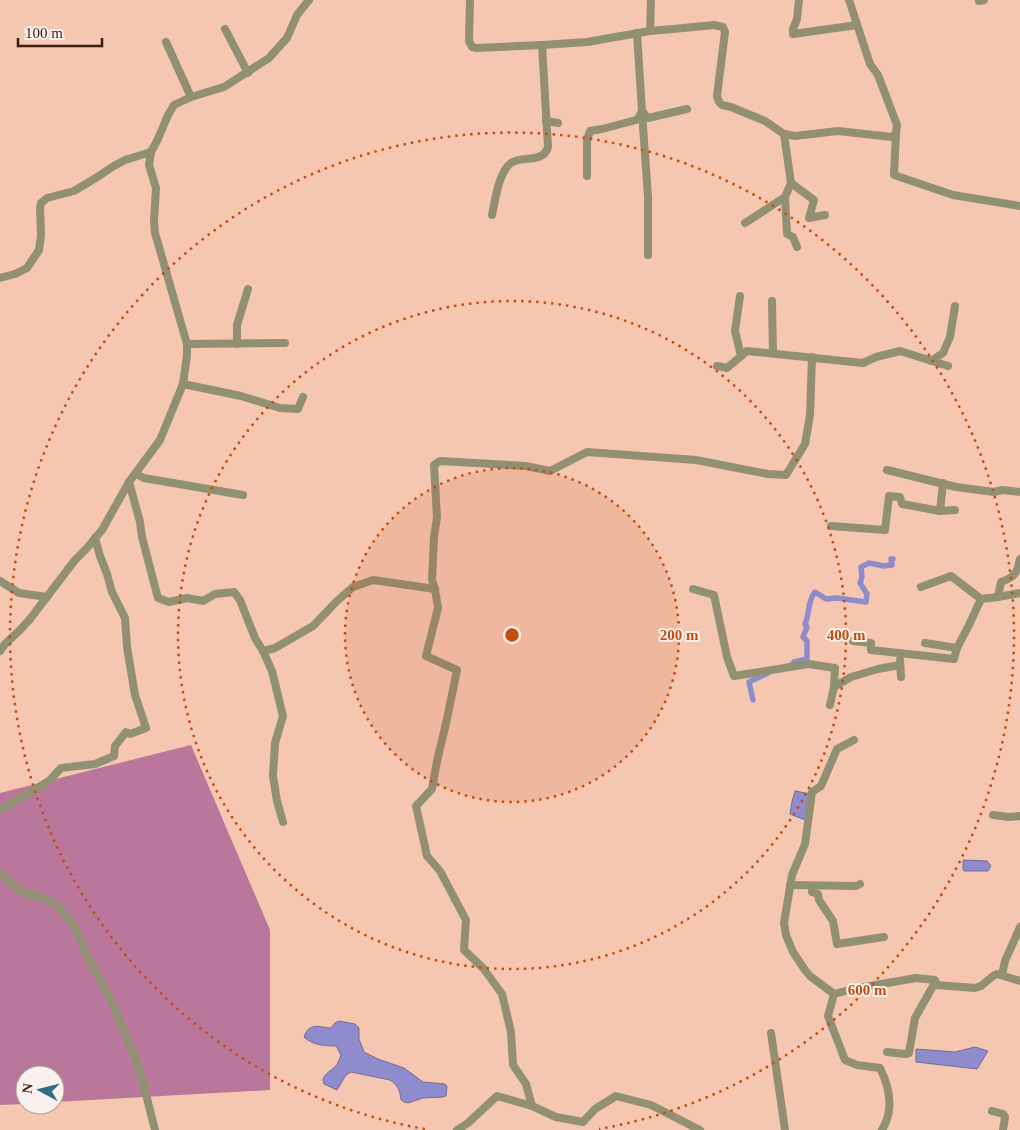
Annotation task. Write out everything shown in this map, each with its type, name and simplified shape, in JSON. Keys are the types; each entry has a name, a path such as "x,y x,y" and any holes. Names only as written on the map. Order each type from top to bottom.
{"street":[{"path":"0,651 30,619 75,560 102,530 129,482 160,440 183,384 187,344 155,233 156,188 149,165 151,152 168,115 174,105 190,97 224,87 269,58 287,38 298,16 309,0"},
{"path":"470,0 469,41 472,47 477,48 587,42 650,31 714,25 723,26 725,32 717,96 722,106 732,107 765,121 784,134 795,136 838,131 892,137 896,133"},
{"path":"650,31 651,0"},
{"path":"800,0 793,34 857,25"},
{"path":"849,0 870,64 878,75 897,125 894,175 953,195 1020,206"},
{"path":"225,30 248,73"},
{"path":"637,33 648,184 648,255"},
{"path":"166,42 190,97"},
{"path":"492,215 498,185 505,170 510,164 520,160 541,157 546,153 548,147 542,45"},
{"path":"642,111 648,118 687,109"},
{"path":"587,176 587,140 590,131 636,120 640,117 642,111"},
{"path":"546,121 558,123"},
{"path":"784,134 791,183 785,197 787,234 792,237 797,247"},
{"path":"0,278 28,268 39,250 41,235 40,208 41,203 46,198 74,191 125,160 151,152"},
{"path":"791,183 814,200 809,218 825,215"},
{"path":"745,223 785,197"},
{"path":"237,344 237,324 248,289"},
{"path":"740,296 735,331 741,356"},
{"path":"772,302 773,353"},
{"path":"931,361 943,353 950,337 955,306"},
{"path":"187,344 285,343"},
{"path":"717,366 727,368 747,351 863,363 876,357 900,351 948,366"},
{"path":"532,1106 526,1084 513,1065 511,1032 502,994 483,968 464,950 466,920 440,871 427,856 416,806 432,789 457,670 426,656 438,608 432,580 437,517 434,465 440,461 526,466 550,471 588,452 696,460 768,474 786,475 805,444 810,416 812,357"},
{"path":"183,384 241,396 280,408 298,409 303,397"},
{"path":"886,470 956,487 994,492 1002,490 1020,492"},
{"path":"136,474 144,478 243,495"},
{"path":"129,482 158,598 169,602 187,598 202,601 215,594 234,592 240,600 254,638 263,651 272,671 283,716 275,743 273,776 283,822"},
{"path":"940,511 943,483"},
{"path":"831,526 886,530 889,496 900,497 902,504 940,511 954,510"},
{"path":"0,810 49,781 61,768 95,764 114,756 115,746 126,732 130,734 146,728 135,695 127,647 125,618 112,592 95,538"},
{"path":"998,597 1001,582 1010,579 1019,571 1020,559"},
{"path":"921,587 951,576 981,598 1020,593"},
{"path":"263,651 275,648 313,626 353,587 373,580 435,589"},
{"path":"0,581 19,593 47,597"},
{"path":"693,589 714,595 727,657 734,676 809,664 835,668 830,706"},
{"path":"853,641 870,643 871,650 954,659 957,648 981,598"},
{"path":"925,643 957,648"},
{"path":"899,653 901,677"},
{"path":"834,686 851,677 900,665"},
{"path":"834,994 805,970 793,952 786,936 784,923 792,874 805,844 812,792 821,786 836,749 854,740"},
{"path":"993,815 1020,816"},
{"path":"0,873 17,889 49,900 58,906 75,927 84,950 110,999 139,1067 155,1130"},
{"path":"790,885 856,886 860,884"},
{"path":"813,886 812,892 818,894 819,900 833,921 837,944 884,937"},
{"path":"1002,975 1005,961 1020,927"},
{"path":"887,1052 909,1053 915,1018 933,986 975,988 981,986 997,974 1020,981"},
{"path":"834,994 916,978 935,980 937,985"},
{"path":"834,994 828,1016 845,1060 858,1065 880,1068 889,1090 888,1118 882,1130"},
{"path":"771,1033 785,1130"},
{"path":"457,1130 468,1123 497,1096 532,1106 556,1117 582,1122 595,1109 616,1096 651,1105 700,1130"},
{"path":"992,1111 1003,1114 1005,1117 1003,1130"}],"shaded area":[{"path":"191,745 270,930 270,1090 65,1101 65,1065 15,1065 15,1104 0,1105 0,793"},
{"path":"795,791 811,794 805,820 790,814"},
{"path":"963,860 987,861 991,866 988,871 964,871"},
{"path":"339,1021 355,1024 359,1028 359,1039 364,1052 404,1068 423,1082 445,1084 447,1086 446,1096 423,1098 408,1103 404,1102 401,1100 397,1086 390,1080 351,1072 346,1075 337,1090 324,1084 324,1077 336,1066 341,1055 336,1046 315,1043 304,1037 306,1032 312,1027 331,1028"},
{"path":"975,1047 988,1051 977,1069 916,1062 916,1049 955,1052"}],"waterway":[{"path":"789,666 794,662 807,659 807,641 803,637 807,627 805,624 812,596 815,592 826,599 837,598 866,602 867,594 860,583 862,577 861,567 869,563 884,566 892,565 891,559 893,559"},
{"path":"753,700 749,682 768,673"}]}
